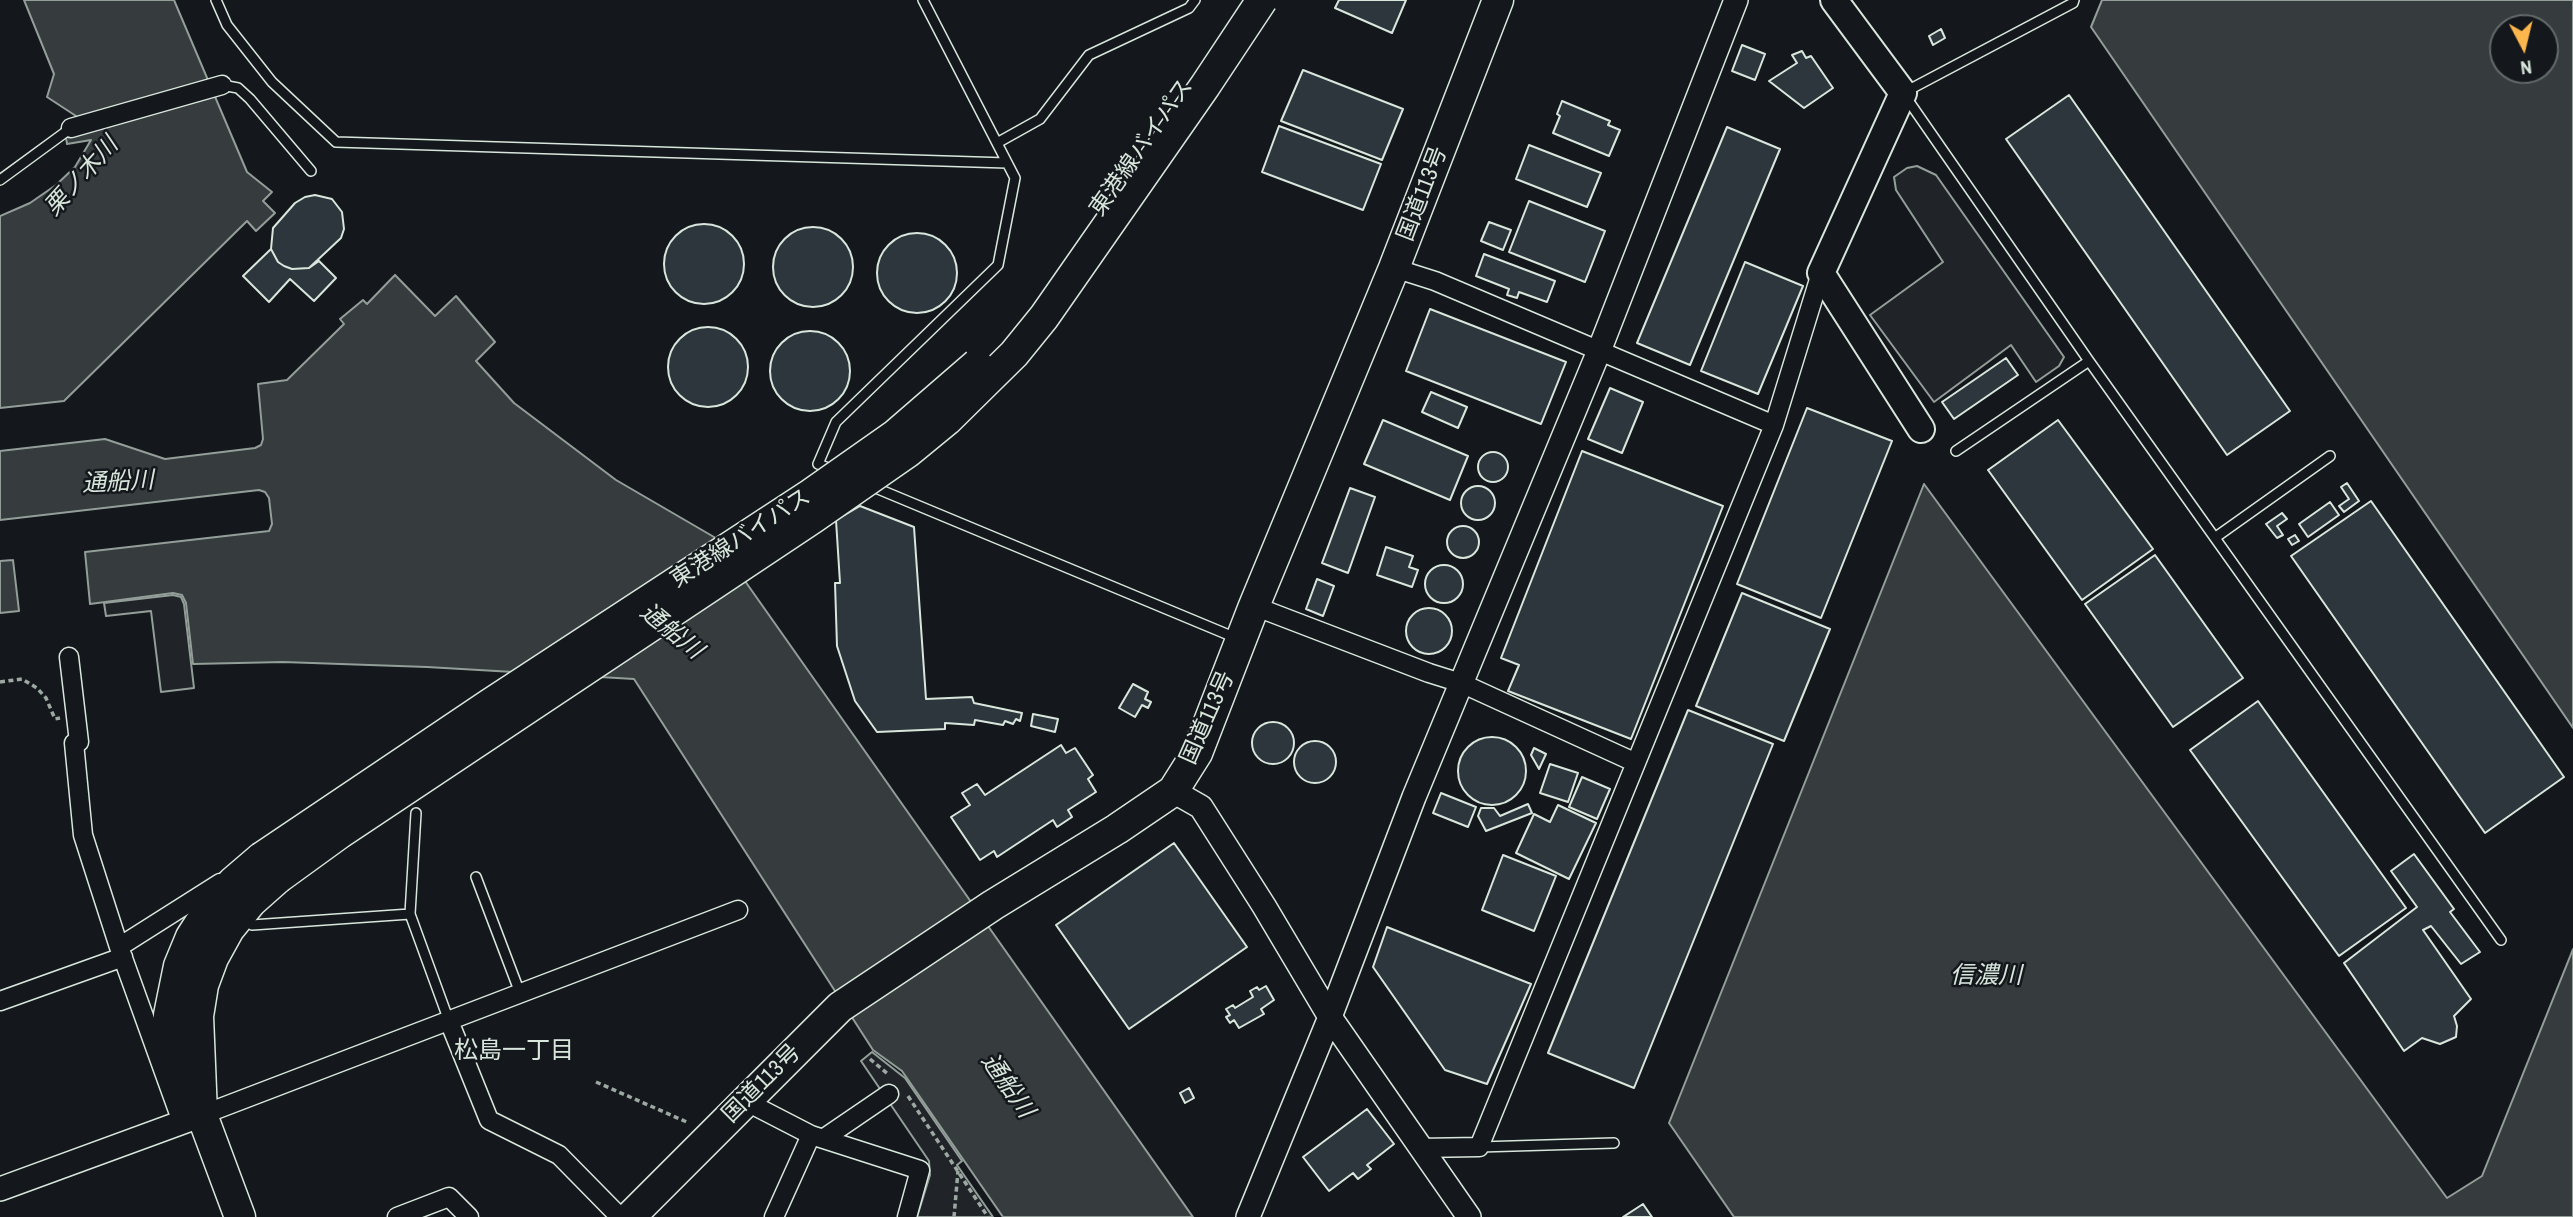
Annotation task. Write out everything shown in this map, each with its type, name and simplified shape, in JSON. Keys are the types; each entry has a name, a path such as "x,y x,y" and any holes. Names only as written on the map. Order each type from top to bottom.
{"highway":[{"name":"東港線バイパス","path":"269,868 490,704 811,494 895,435 965,376 1027,310 1194,75 1243,0"},
{"name":"東港線バイパス","path":"240,1217 202,1115 183,1086 174,1065 169,1039 172,993 179,965 191,937 209,909 233,882 269,868 341,833 813,518 908,452 947,419 1014,354 1044,317 1262,0"},
{"name":"国道113号","path":"630,1217 840,1007 993,905 1117,829 1173,791 1197,753 1254,606 1394,268 1498,0"}],"main road":[{"path":"1834,0 1903,93 1821,273 1921,429"}],"street":[{"path":"1248,1217 1461,683 1599,351 1736,0"},
{"path":"71,128 222,85"},
{"path":"1394,268 1435,281 1774,425"},
{"path":"1419,1148 1479,1147 1634,762 1774,425 1821,273"},
{"path":"1254,606 1461,683 1634,762"},
{"path":"69,657 79,742 74,743 83,835 121,952 178,1111 202,1115"},
{"path":"1173,791 1201,807 1264,906 1329,1017 1469,1217"},
{"path":"0,1001 121,952 269,868"},
{"path":"0,1189 202,1115 738,910"},
{"path":"449,1021 489,1120 559,1155 620,1217"},
{"path":"774,1217 817,1137 895,1088"},
{"path":"745,1101 817,1137 920,1170 908,1217"},
{"path":"397,1217 449,1197 469,1217"}],"lane":[{"path":"216,0 227,25 272,82 336,142 1007,163"},
{"path":"923,0 1015,178 998,265 836,422 818,464 1241,640"},
{"path":"997,143 1040,120 1089,55 1189,8 1195,0"},
{"path":"2074,0 2073,3 1903,93 2089,361 2501,940"},
{"path":"222,85 238,88 250,99 311,171"},
{"path":"0,180 71,128"},
{"path":"1956,451 2089,361"},
{"path":"2216,537 2330,456"},
{"path":"416,813 410,914 449,1021"},
{"path":"476,877 520,993"},
{"path":"252,925 410,914"},
{"path":"1479,1147 1614,1143"}],"path":[{"path":"0,681 22,679 37,688 46,698 55,719 76,716"},
{"path":"870,1059 958,1171 988,1217"},
{"path":"596,1082 713,1133"},
{"path":"954,1217 958,1171"}],"shaded area":[{"path":"1917,166 1936,175 2064,357 2059,366 2036,382 2011,345 1934,402 1870,315 1943,262 1896,190 1894,177 1907,168"},
{"path":"173,595 181,597 184,604 194,688 161,692 151,611 106,616 104,603"},
{"path":"872,1052 905,1078 962,1161 957,1165 993,1217 917,1217 930,1175 929,1161 861,1061"}],"water":[{"name":"栗ノ木川","path":"24,0 174,0 247,172 272,192 263,201 275,213 256,231 247,221 64,401 0,408 0,216 30,203 56,185 75,167 91,140 67,144 64,124 78,120 47,97 54,74"},
{"path":"2102,0 2573,0 2573,728 2091,27"},
{"name":"通船川","path":"395,275 435,316 456,296 495,342 476,361 514,403 616,480 714,537 1193,1217 1003,1217 902,1071 873,1050 634,679 283,662 193,664 186,603 182,595 173,593 90,604 85,552 269,531 272,524 269,498 265,492 259,490 0,520 0,451 105,439 165,459 255,448 261,445 263,439 258,384 287,380 344,324 340,319 363,300 367,304"},
{"name":"信濃川","path":"1924,484 2447,1198 2482,1176 2573,949 2573,1217 1734,1217 1669,1123"},
{"path":"13,560 19,611 0,613 0,561"}],"building":[{"path":"1339,0 1406,0 1392,33 1335,8"},
{"path":"1941,29 1945,38 1933,45 1929,36"},
{"path":"1742,45 1765,54 1755,80 1732,71"},
{"path":"1802,51 1806,58 1811,56 1833,88 1804,108 1769,81 1797,63 1792,55"},
{"path":"1303,70 1403,109 1382,160 1281,121"},
{"path":"2069,95 2290,411 2227,455 2006,139"},
{"path":"1562,101 1610,121 1608,125 1620,130 1609,156 1553,133 1560,116 1557,114"},
{"path":"1279,126 1381,164 1363,210 1262,172"},
{"path":"1727,127 1780,149 1690,365 1637,343"},
{"path":"1529,145 1601,173 1587,207 1516,179"},
{"path":"315,195 332,199 342,212 344,229 341,238 309,268 292,269 278,262 271,249 273,228 295,203"},
{"path":"1529,201 1605,231 1585,282 1509,252"},
{"path":"1489,222 1511,230 1503,250 1481,241"},
{"path":"704,224 719,227 732,236 741,249 744,264 741,279 732,292 719,301 704,304 689,301 676,292 667,279 664,264 667,249 676,236 689,227"},
{"path":"813,227 828,230 841,239 850,252 853,267 850,282 841,295 828,304 813,307 798,304 785,295 776,282 773,267 776,252 785,239 798,230"},
{"path":"917,233 932,236 945,245 954,258 957,273 954,288 945,301 932,310 917,313 902,310 889,301 880,288 877,273 880,258 889,245 902,236"},
{"path":"271,249 278,262 284,266 292,269 309,268 319,261 336,278 314,301 290,279 269,302 243,276"},
{"path":"1484,254 1555,281 1547,302 1519,292 1517,298 1507,295 1509,289 1476,276"},
{"path":"1745,262 1803,286 1758,394 1701,371"},
{"path":"1430,309 1566,362 1541,424 1406,371"},
{"path":"708,327 723,330 736,339 745,352 748,367 745,382 736,395 723,404 708,407 693,404 680,395 671,382 668,367 671,352 680,339 693,330"},
{"path":"810,331 825,334 838,343 847,356 850,371 847,386 838,399 825,408 810,411 795,408 782,399 773,386 770,371 773,356 782,343 795,334"},
{"path":"2006,358 2018,375 1954,419 1942,402"},
{"path":"1610,388 1643,402 1622,453 1588,439"},
{"path":"1431,392 1467,407 1458,428 1422,412"},
{"path":"1807,408 1892,441 1821,618 1737,584"},
{"path":"1383,420 1468,456 1450,500 1364,464"},
{"path":"2058,420 2153,549 2082,600 1988,470"},
{"path":"1582,451 1723,506 1631,739 1508,691 1519,665 1501,658"},
{"path":"1493,452 1504,456 1508,467 1504,478 1493,482 1482,478 1478,467 1482,456"},
{"path":"2347,483 2359,501 2344,512 2339,506 2349,499 2341,487"},
{"path":"1478,486 1490,491 1495,503 1490,515 1478,520 1466,515 1461,503 1466,491"},
{"path":"1350,488 1375,497 1348,573 1322,563"},
{"path":"2371,501 2564,777 2485,833 2291,556"},
{"path":"2330,502 2339,515 2308,537 2299,524"},
{"path":"860,506 914,527 926,699 972,697 974,703 1022,713 1020,721 1016,719 1013,724 1005,721 1003,725 975,720 974,725 945,723 945,729 877,732 855,701 837,646 835,583 840,583 836,520"},
{"path":"2282,513 2287,519 2277,526 2283,535 2277,538 2266,524"},
{"path":"1463,526 1474,531 1479,542 1474,553 1463,558 1452,553 1447,542 1452,531"},
{"path":"2295,535 2299,541 2292,545 2288,539"},
{"path":"1386,547 1413,556 1409,567 1418,570 1412,587 1377,575"},
{"path":"2155,555 2243,678 2173,727 2085,604"},
{"path":"1444,565 1458,570 1463,584 1458,598 1444,603 1430,598 1425,584 1430,570"},
{"path":"1317,579 1334,586 1323,616 1306,609"},
{"path":"1742,593 1830,629 1784,741 1696,706"},
{"path":"1429,608 1445,615 1452,631 1445,647 1429,654 1413,647 1406,631 1413,615"},
{"path":"1133,684 1148,692 1145,699 1151,702 1148,708 1142,705 1135,717 1119,708"},
{"path":"2258,701 2406,908 2339,956 2190,750"},
{"path":"1688,710 1773,744 1634,1088 1548,1053"},
{"path":"1033,714 1058,719 1055,732 1031,726"},
{"path":"1273,722 1288,728 1294,743 1288,758 1273,764 1258,758 1252,743 1258,728"},
{"path":"1492,737 1505,740 1516,747 1523,758 1526,771 1523,784 1516,795 1505,802 1492,805 1479,802 1468,795 1461,784 1458,771 1461,758 1468,747 1479,740"},
{"path":"1315,741 1330,747 1336,762 1330,777 1315,783 1300,777 1294,762 1300,747"},
{"path":"1061,745 1066,753 1075,748 1093,775 1088,779 1096,792 1068,810 1072,817 1057,827 1053,820 997,857 994,851 980,860 951,817 970,805 962,793 977,784 985,795"},
{"path":"1534,748 1546,754 1539,769 1531,755"},
{"path":"1550,764 1578,773 1568,802 1540,793"},
{"path":"1582,777 1610,789 1597,819 1569,807"},
{"path":"1441,793 1476,807 1468,827 1433,813"},
{"path":"1528,804 1532,813 1486,831 1478,816 1481,808 1494,808 1500,816"},
{"path":"1558,805 1596,823 1569,879 1516,853 1534,814 1550,822"},
{"path":"1174,843 1247,947 1129,1029 1056,925"},
{"path":"2414,854 2454,909 2450,912 2480,952 2461,964 2431,926 2423,930 2471,999 2454,1016 2456,1037 2440,1044 2422,1038 2404,1051 2344,963 2417,907 2391,871"},
{"path":"1503,855 1556,876 1534,931 1482,910"},
{"path":"1387,927 1531,984 1487,1084 1445,1070 1373,967"},
{"path":"1266,986 1274,1000 1261,1009 1264,1014 1239,1028 1234,1020 1230,1023 1226,1017 1230,1015 1226,1009 1233,1005 1235,1008 1253,997 1250,991"},
{"path":"1189,1088 1194,1098 1185,1103 1180,1093"},
{"path":"1367,1109 1394,1144 1367,1165 1371,1169 1358,1179 1353,1173 1329,1191 1303,1157"},
{"path":"1643,1204 1652,1217 1623,1217"}],"district":[{"name":"松島一丁目","path":"514,1052"}]}
